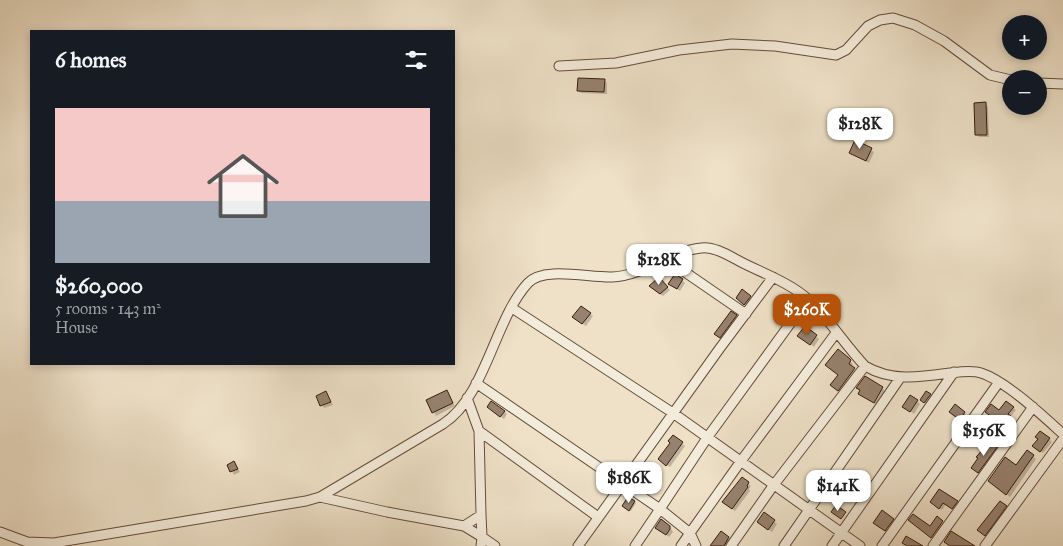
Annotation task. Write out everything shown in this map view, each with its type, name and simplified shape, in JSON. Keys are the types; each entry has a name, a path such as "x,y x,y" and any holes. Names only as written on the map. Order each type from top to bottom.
{"street":[{"path":"559,66 616,63 679,50 732,44 775,46 836,56 846,50 868,26 880,20 893,18 915,25 944,41 990,75 1002,78"},
{"path":"1047,83 1063,84"},
{"path":"0,532 27,542 54,543 306,501 320,497 443,424 456,414 476,383 512,308 526,285 533,278 548,274 621,277 633,274 666,259 702,248 711,249 773,277 808,299 865,366 881,374 900,378 954,372 980,372 999,382 1034,407 1063,434"},
{"path":"666,259 746,314"},
{"path":"578,546 773,277"},
{"path":"635,546 707,438 808,299"},
{"path":"512,308 673,413 840,534 860,546"},
{"path":"681,546 740,461 836,333"},
{"path":"731,546 773,486 865,366"},
{"path":"832,546 954,372"},
{"path":"784,546 900,378"},
{"path":"882,546 999,382"},
{"path":"476,383 660,510 690,533 696,546"},
{"path":"467,398 479,431 482,542"},
{"path":"933,546 1034,407"},
{"path":"479,431 598,517"},
{"path":"985,546 1063,439"},
{"path":"320,497 464,526 482,542 495,546"},
{"path":"464,526 481,515"}],"building":[{"path":"578,78 605,79 604,92 577,91"},
{"path":"986,102 987,135 975,135 974,103"},
{"path":"855,140 872,148 866,161 849,153"},
{"path":"675,274 683,279 677,289 668,284"},
{"path":"659,277 668,287 660,294 649,286"},
{"path":"742,289 751,296 744,305 736,298"},
{"path":"581,306 591,313 582,324 572,317"},
{"path":"731,311 737,315 720,338 714,334"},
{"path":"805,326 817,335 810,345 797,336"},
{"path":"838,349 851,360 849,364 855,368 838,391 830,385 838,375 825,365"},
{"path":"865,376 883,387 874,403 858,394 860,390 856,388"},
{"path":"447,390 453,403 432,413 426,400"},
{"path":"326,391 331,402 320,406 316,396"},
{"path":"926,391 931,394 924,403 920,400"},
{"path":"910,395 918,400 910,412 902,407"},
{"path":"491,401 505,411 500,417 487,407"},
{"path":"1006,401 1014,407 1008,414 1011,416 998,433 987,424 992,417 985,412 991,404 999,410"},
{"path":"955,404 965,412 960,420 949,412"},
{"path":"1040,431 1050,438 1040,452 1032,446 1038,439 1035,437"},
{"path":"673,435 683,442 666,466 658,459 670,443 668,441"},
{"path":"991,441 998,446 978,473 971,468 978,458 976,457"},
{"path":"1027,450 1034,455 1006,495 988,481 1005,457 1016,465"},
{"path":"234,461 238,469 230,472 227,465"},
{"path":"742,477 749,482 748,487 732,509 722,502"},
{"path":"939,489 958,501 952,509 943,503 939,509 930,502"},
{"path":"628,497 635,501 629,511 622,506"},
{"path":"1000,501 1007,506 985,536 977,530"},
{"path":"836,505 846,512 841,519 831,512"},
{"path":"882,510 894,519 885,531 873,523"},
{"path":"764,512 775,520 768,530 757,522"},
{"path":"913,514 930,526 937,516 943,521 931,538 908,520"},
{"path":"661,519 670,526 666,535 655,528"},
{"path":"721,531 729,537 724,546 710,546"},
{"path":"951,531 975,546 950,546 944,542"},
{"path":"906,536 923,546 907,546 902,543"}]}
